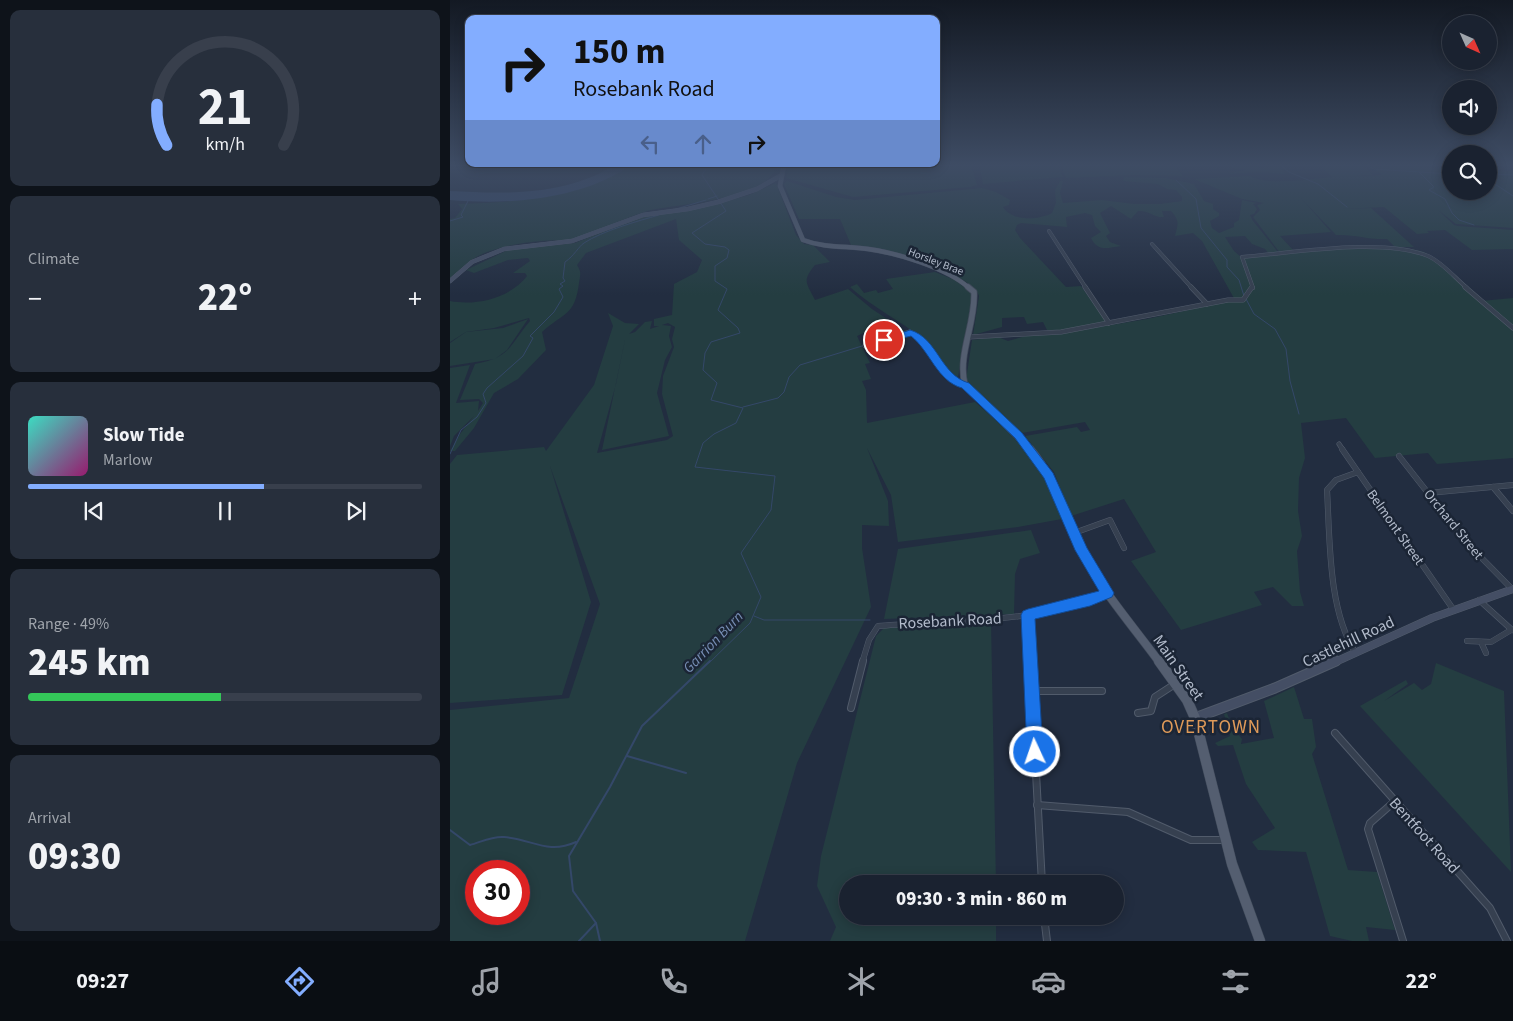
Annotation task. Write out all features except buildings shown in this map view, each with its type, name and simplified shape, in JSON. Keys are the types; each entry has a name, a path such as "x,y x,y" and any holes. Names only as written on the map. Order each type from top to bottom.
{"main road":[{"path":"450,281 472,262 504,249 572,241 643,215 693,208"},
{"name":"Horsley Brae","path":"789,208 804,240 816,244 878,251 934,269 971,288 974,292 975,306 962,373 965,385"},
{"name":"Main Street","path":"965,385 1037,457 1049,476 1087,562 1107,593 1187,700 1195,718 1225,840 1260,941"},
{"name":"Castlehill Road","path":"1195,718 1258,697 1453,609 1478,599 1513,589"}],"street":[{"path":"1049,231 1109,323"},
{"path":"1152,244 1207,304"},
{"path":"969,337 1015,332 1061,332 1228,300 1243,300 1253,288 1242,257 1395,248 1424,252 1513,328"},
{"path":"864,346 910,332 924,342 942,370 959,384 965,385"},
{"name":"Belmont Street","path":"1339,444 1453,609"},
{"name":"Orchard Street","path":"1399,456 1468,544 1513,589"},
{"path":"1355,652 1348,641 1332,582 1327,490 1328,486 1344,475 1358,472"},
{"path":"1428,493 1513,485"},
{"path":"1493,487 1513,510"},
{"path":"1074,534 1110,520 1124,548"},
{"name":"Rosebank Road","path":"851,708 865,652 874,629 878,626 1028,615 1090,601 1107,593"},
{"path":"1467,640 1481,642 1497,640 1512,630 1478,599"},
{"path":"1028,615 1041,875"},
{"path":"1481,642 1486,653"},
{"path":"1138,713 1151,712 1151,702 1154,696 1176,684"},
{"path":"1032,691 1102,691"},
{"name":"Bentfoot Road","path":"1335,733 1490,908 1507,941"},
{"path":"1395,801 1370,823 1368,829 1386,892 1403,941"},
{"path":"1037,806 1128,812 1191,840 1225,840"},
{"path":"1045,925 1047,941"}],"green space":[{"path":"665,208 644,212 569,240 528,242 487,252 476,257 450,278 450,219 455,218 462,209"},
{"path":"691,208 786,208 796,235 804,244 813,245 830,262 815,265 808,275 807,282 815,300 848,289 872,309 907,332 886,338 888,335 875,328 857,336 870,363 865,364 871,379 862,381 866,390 867,423 975,402 1004,428 1028,454 1047,483 1062,519 1018,527 898,542 891,495 867,448 888,501 889,526 862,525 862,548 871,607 797,763 745,941 450,941 450,710 569,698 600,604 550,466 591,602 562,695 450,703 450,464 457,455 544,447 546,451 594,385 613,326 608,313 625,323 639,324 629,334 635,332 645,322 652,321 650,329 659,326 654,326 654,319 672,315 674,284 697,272 702,260 679,240 676,219 586,253 577,265 580,270 580,276 575,302 567,312 542,332 546,350 518,379 494,393 474,428 455,451 450,451 474,416 454,436 450,446 450,368 470,365 456,403 479,401 478,411 483,403 479,399 460,400 475,364 503,354 530,321 529,318 494,328 466,332 450,342 450,301 482,301 492,299 512,290 527,276 525,273 513,273 530,261 528,258 508,260 474,273 466,270 508,250 575,243 643,216","holes":["668,323 675,327 672,339 674,347 663,376 662,394 673,436 667,440 597,453 615,387 602,450 669,436 657,393 665,360 672,347 669,336 671,326 662,325"]},
{"path":"794,208 1004,208 1013,215 1026,218 1040,217 1052,213 1054,208 1108,208 1100,213 1110,233 1106,236 1110,242 1121,246 1103,248 1097,245 1091,238 1101,232 1095,226 1092,215 1085,213 1066,217 1067,227 1021,223 1017,225 1015,230 1020,238 1066,287 1081,286 1106,322 1064,330 1047,330 1043,322 1027,324 1024,317 1002,318 1002,327 973,335 979,296 972,287 959,278 921,262 880,250 851,245 840,219 799,219"},
{"path":"1114,208 1213,208 1219,213 1219,216 1210,221 1212,228 1219,233 1234,227 1234,223 1239,220 1241,208 1256,208 1254,214 1250,215 1278,252 1269,254 1265,249 1252,244 1245,236 1225,237 1234,251 1241,257 1337,249 1412,249 1426,253 1441,263 1481,301 1513,298 1513,458 1437,464 1428,453 1375,458 1346,418 1301,423 1305,458 1299,478 1298,511 1302,536 1297,551 1300,592 1304,606 1292,606 1273,587 1254,592 1262,605 1181,630 1131,561 1156,552 1124,499 1071,516 1054,472 1025,436 1077,427 1081,432 1090,430 1085,422 1022,433 980,396 966,380 972,340 998,337 1008,341 1029,335 1051,335 1147,319 1235,300 1202,241 1193,233 1175,236 1178,223 1171,211 1162,211 1164,217 1138,211 1131,219"},
{"path":"1259,208 1310,208 1331,232 1280,236 1294,251 1280,253 1253,217 1260,210"},
{"path":"1310,208 1371,208 1414,247 1395,247 1387,239 1336,235"},
{"path":"1385,208 1513,208 1513,228 1456,224 1438,210 1454,225 1513,230 1513,249 1472,250 1445,230 1427,231 1429,233 1417,234"},
{"path":"935,272 955,280 971,292 972,300 958,377 946,369 925,341 850,287 857,284 864,293 876,290 878,293 893,289 886,279"},
{"path":"528,319 507,350 495,359 450,366 450,343 466,332 503,328"},
{"path":"1031,530 1040,553 1020,559 1015,574 1014,614 884,619 898,549"},
{"path":"991,621 996,875 839,875 839,925 996,925 996,941 830,941 836,927 817,886 821,856 876,636 884,628"},
{"path":"1436,663 1504,691 1511,872 1360,706 1406,680 1408,684 1384,701 1414,683 1422,690 1431,684"},
{"path":"1294,687 1304,719 1312,719 1316,747 1312,754 1348,870 1377,872 1395,930 1366,927 1369,941 1352,941 1330,936 1306,852 1258,850 1252,842 1275,828 1246,784 1233,745 1218,746 1215,743 1230,736 1224,714 1227,713 1232,727 1242,739 1241,744 1274,738 1264,701"}],"waterway":[{"path":"450,221 463,217 461,215 465,208"},
{"name":"Garrion Burn","path":"709,663 750,623 761,597 741,553 771,510 775,476 695,467 703,443 714,434 736,423 743,408 711,400 717,383 703,370 705,353 711,342 740,333 738,328 718,310 727,289 715,281 715,266 727,258 729,250 725,247 705,244 692,233 726,211 724,208"},
{"path":"1198,208 1201,228 1227,260 1227,267 1239,280 1244,296"},
{"path":"1449,208 1459,220 1474,225"},
{"path":"450,454 461,430 477,417 486,403 483,394 487,388 523,356 533,338 530,336 554,312 563,297 559,289 563,286 560,284 565,281 563,278 565,262 582,244 600,234 659,215"},
{"path":"1246,299 1254,314 1275,329 1286,349 1290,381 1299,414"},
{"path":"743,407 778,398 784,392 789,377 800,365 862,346"},
{"path":"754,616 764,620 870,620"},
{"name":"Garrion Burn","path":"596,923 573,891 569,856 610,787 642,726 710,661"},
{"path":"627,756 686,773"},
{"path":"450,830 470,845 500,837 514,838 548,847 566,846 576,842"},
{"path":"579,941 596,923"},
{"name":"Garrion Burn","path":"596,923 600,941"}],"district":[{"name":"OVERTOWN","path":"1211,726"}],"route":[{"path":"884,340 910,332 914,334 924,342 947,375 959,384 965,385 1037,457 1058,493 1087,562 1107,593 1090,601 1028,615 1035,752"}]}
